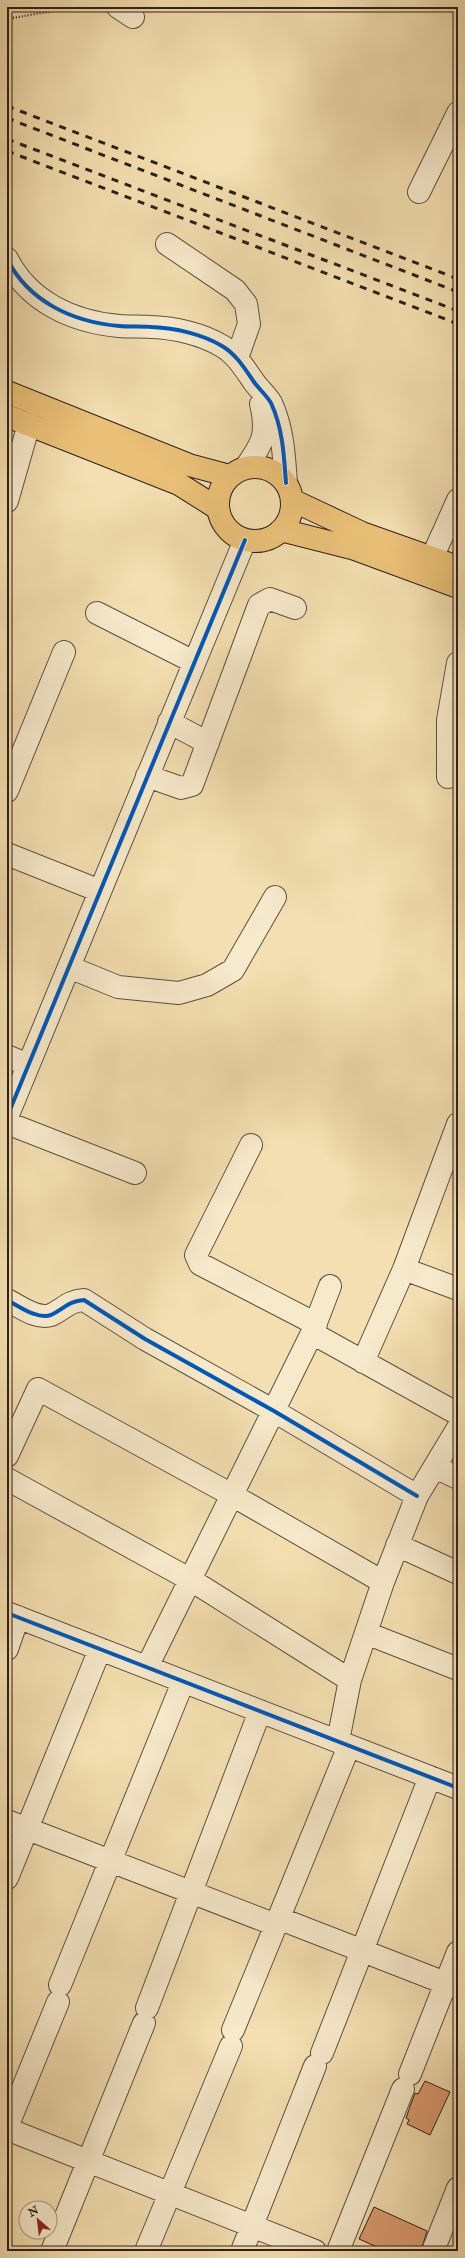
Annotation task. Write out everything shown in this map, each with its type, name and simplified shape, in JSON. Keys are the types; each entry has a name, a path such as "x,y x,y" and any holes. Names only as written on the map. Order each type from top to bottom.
{"highway":[{"path":"7,392 189,465 238,472 255,467 269,470 280,476 289,492 289,518 281,530 263,541 245,540 236,537 223,525 217,508 220,490 238,472"},
{"path":"7,416 179,484 217,508"},
{"path":"289,492 362,534 458,567"},
{"path":"281,530 352,548 458,588"}],"street":[{"path":"420,192 458,113"},
{"path":"167,244 234,290 246,304 249,324 237,358"},
{"path":"7,259 14,274 34,295 55,308 81,320 119,326 153,326 181,330 222,346 237,358 270,402 278,421 284,448 289,492"},
{"path":"238,472 262,444 266,430 258,387"},
{"path":"7,501 29,424"},
{"path":"432,558 458,500"},
{"path":"7,1117 245,540"},
{"path":"147,776 182,788 192,785 259,605 270,599 295,608"},
{"path":"97,613 194,662"},
{"path":"7,791 64,652"},
{"path":"448,778 448,720 458,663"},
{"path":"169,722 208,743"},
{"path":"7,854 100,891"},
{"path":"69,967 118,988 179,993 207,985 233,970 275,897"},
{"path":"7,1056 28,1065"},
{"path":"7,1123 135,1173"},
{"path":"363,1362 450,1167 458,1124"},
{"path":"251,1145 196,1255 200,1264 314,1329 363,1362 458,1414"},
{"path":"404,1269 458,1289"},
{"path":"147,1667 314,1329 330,1286"},
{"path":"7,1300 37,1315 50,1316 73,1301 84,1300 145,1339 274,1411 417,1496"},
{"path":"7,1456 38,1389 232,1495 383,1582"},
{"path":"146,2251 232,2038 343,1744 350,1680 397,1545 417,1496 458,1428"},
{"path":"435,1467 458,1478"},
{"path":"7,1479 191,1580 350,1680"},
{"path":"397,1545 458,1573"},
{"path":"7,1649 13,1615 458,1788"},
{"path":"366,1633 458,1669"},
{"path":"7,1878 100,1649"},
{"path":"183,1682 110,1861 7,2128 315,2251"},
{"path":"52,2251 89,2162 146,2016 191,1892 260,1712"},
{"path":"242,2251 430,1777"},
{"path":"7,1821 191,1892 362,1951 452,1986"},
{"path":"338,2251 407,2082 452,1986 458,1952"},
{"path":"433,2251 458,2188"}],"path":[{"path":"7,19 52,11 60,7"}],"building":[{"path":"425,2081 450,2092 430,2135 407,2124 409,2120 406,2118 415,2093 418,2094"},
{"path":"374,2207 427,2231 421,2251 386,2251 359,2239"}],"railway":[{"path":"7,106 458,279"},
{"path":"7,118 458,292"},
{"path":"7,139 458,311"},
{"path":"7,151 458,324"}],"cycle path":[{"path":"7,259 16,274 27,287 40,298 69,314 102,324 179,330 206,338 232,353 271,403 278,423 284,453 286,483"},
{"path":"7,1117 245,540"},
{"path":"7,1300 28,1312 40,1316 51,1315 74,1302 84,1300 145,1339 274,1411 417,1496"},
{"path":"7,1613 458,1788"}]}
